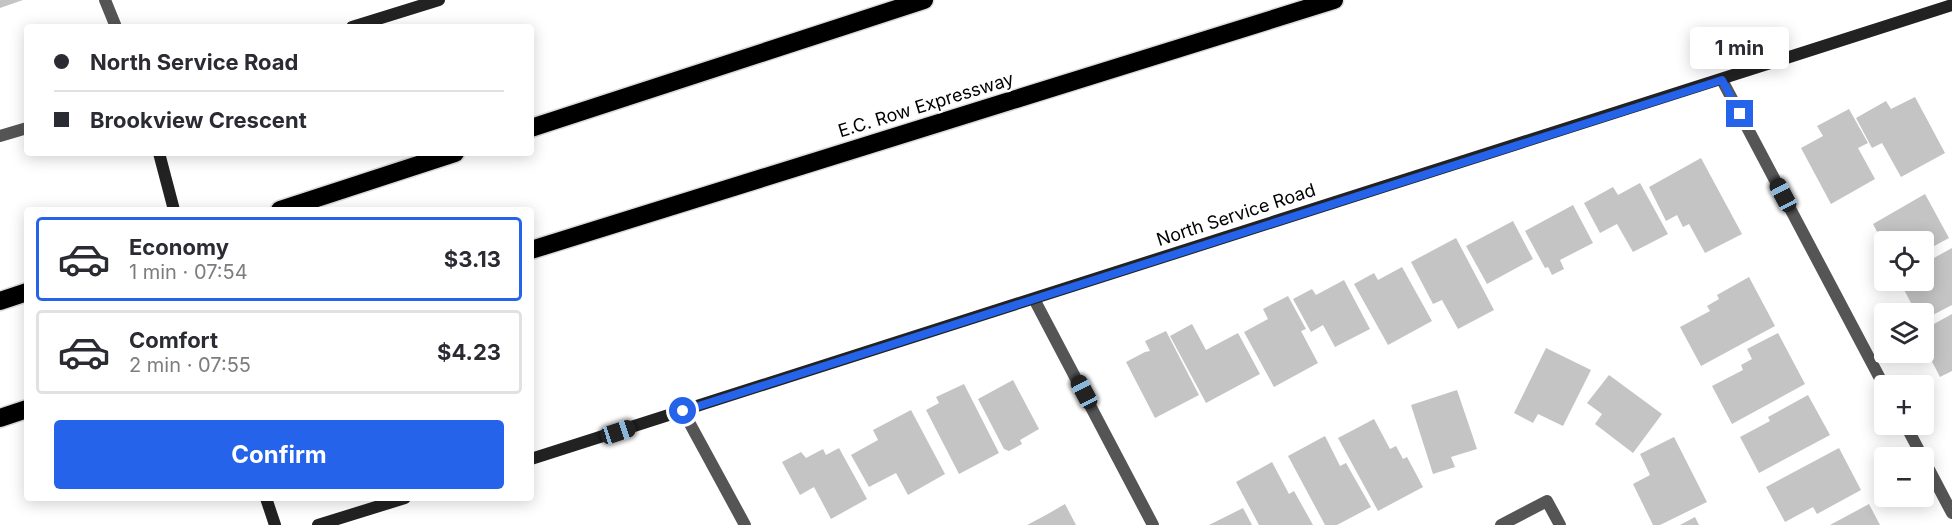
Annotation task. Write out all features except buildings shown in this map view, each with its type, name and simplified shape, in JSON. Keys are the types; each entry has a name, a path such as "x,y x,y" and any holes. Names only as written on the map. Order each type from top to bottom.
{"highway":[{"path":"534,127 924,0"},
{"name":"E.C. Row Expressway","path":"534,249 1334,0"},
{"path":"290,207 446,156"},
{"path":"2,301 24,293"},
{"path":"0,418 24,410"}],"street":[{"path":"105,0 115,24"},
{"path":"362,24 438,0"},
{"name":"North Service Road","path":"534,458 1952,5"},
{"path":"1722,80 1878,375"},
{"path":"0,136 24,129"},
{"path":"160,156 173,207"},
{"path":"1034,298 1154,525"},
{"path":"683,411 745,525"},
{"path":"1934,479 1952,513"},
{"path":"267,501 275,525"},
{"path":"318,525 395,501"},
{"path":"1501,525 1547,501 1560,525"}],"route":[{"path":"683,411 1722,80 1740,114"}]}
